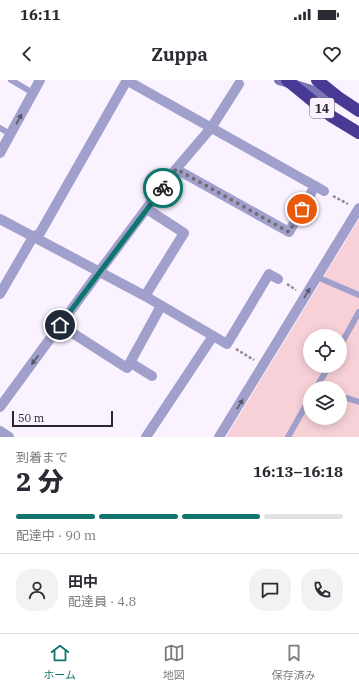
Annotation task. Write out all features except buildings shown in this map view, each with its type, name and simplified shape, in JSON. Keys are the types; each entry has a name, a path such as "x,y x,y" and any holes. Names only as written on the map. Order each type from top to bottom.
{"highway":[{"name":"14","path":"287,80 331,116 359,133"},
{"name":"14","path":"316,80 359,111"}],"street":[{"path":"0,153 40,80"},
{"path":"0,294 32,237 40,233 126,80 319,189 289,232 176,169"},
{"path":"279,80 359,105"},
{"path":"0,407 176,169 211,128 239,84"},
{"path":"145,296 184,233 147,209"},
{"path":"219,437 359,209"},
{"path":"0,218 32,237 145,296 227,344 269,274 278,279"},
{"path":"60,325 127,368 161,306"},
{"path":"146,437 213,336"},
{"path":"131,362 152,376"},
{"path":"0,431 9,437"}],"lane":[{"path":"11,80 33,93"},
{"path":"0,128 10,134"},
{"path":"317,277 359,296"},
{"path":"347,333 359,312"},
{"path":"347,398 359,402"},
{"path":"288,437 303,410"}],"path":[{"path":"319,189 359,209"},
{"path":"278,279 306,296"},
{"path":"227,344 264,365"}],"shaded area":[{"path":"359,219 359,437 226,437"}],"way so far":[{"path":"163,188 176,169 289,232 302,209"}],"route":[{"path":"60,325 163,188"}]}
